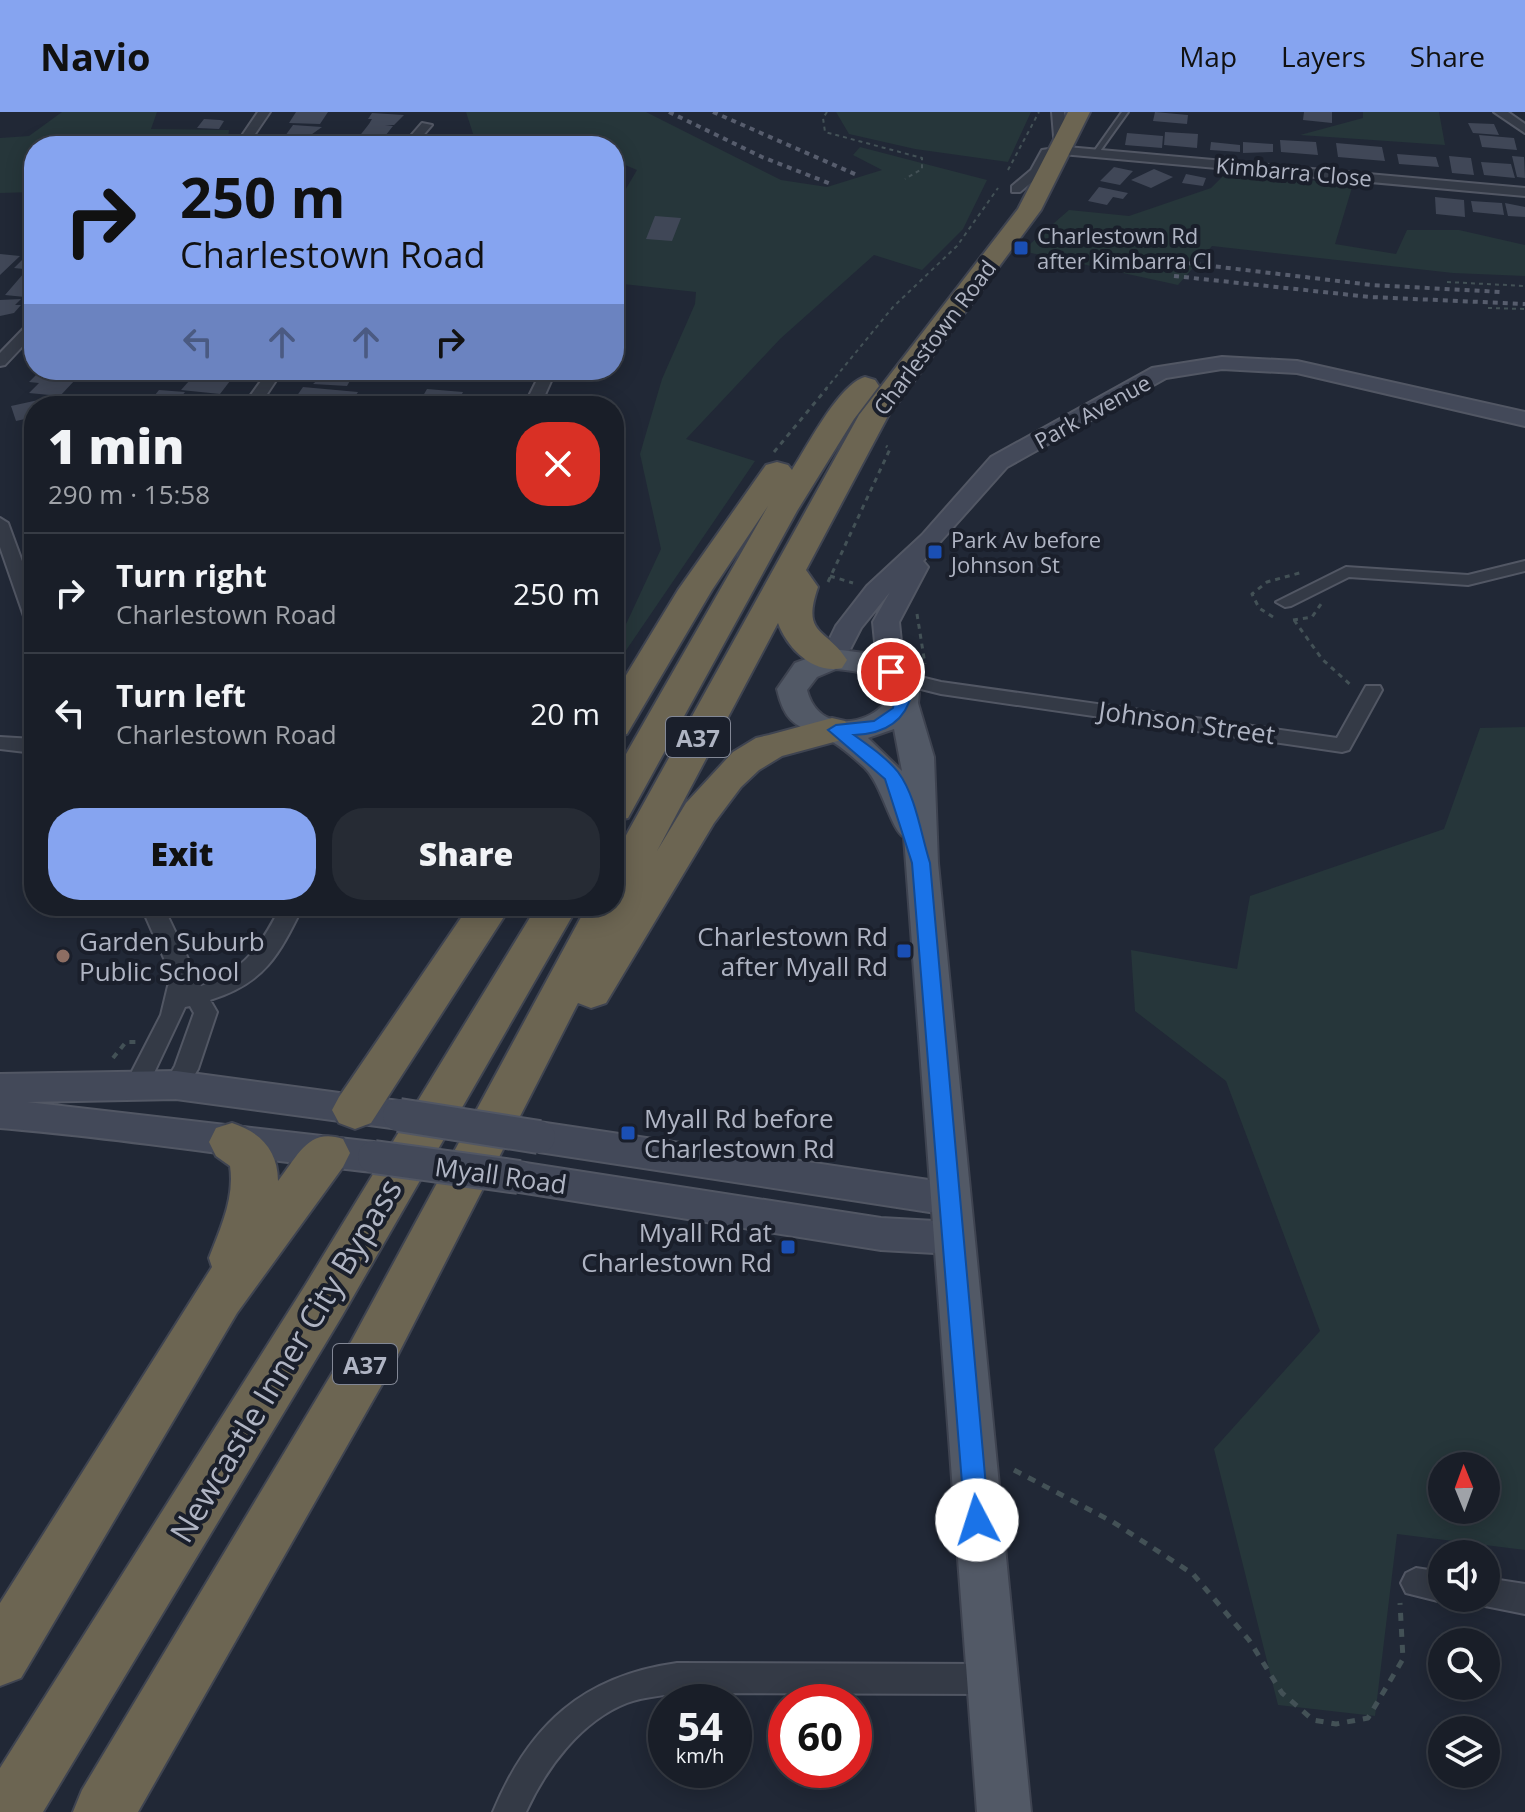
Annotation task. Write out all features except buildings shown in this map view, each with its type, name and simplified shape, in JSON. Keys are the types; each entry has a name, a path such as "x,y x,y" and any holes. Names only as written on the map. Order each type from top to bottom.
{"highway":[{"name":"Charlestown Road","path":"842,415 982,240 1008,181 1055,112"},
{"name":"Charlestown Road","path":"789,570 874,415 910,363 994,261 1031,207 1079,112"},
{"path":"624,712 706,610 781,467 822,419 842,415"},
{"name":"A37","path":"624,786 706,610 781,511 842,415"},
{"path":"789,570 801,587 792,612 795,625 806,640 832,660"},
{"name":"A37","path":"624,875 789,570"},
{"path":"370,1357 708,800 737,769 759,752 834,730"},
{"path":"355,1110 484,916"},
{"name":"Newcastle Inner City Bypass","path":"8,1812 324,1300 552,916"},
{"name":"A37","path":"104,1812 370,1357 602,916"},
{"path":"219,1297 252,1205 252,1162 247,1153 232,1142"},
{"path":"0,1657 219,1297 327,1153"}],"main road":[{"name":"Park Avenue","path":"832,660 849,626 876,591 931,540 999,462 1160,373 1188,367 1254,363 1297,367 1525,419"},
{"name":"Park Avenue","path":"899,688 885,639 886,622 931,540"},
{"path":"921,863 902,796 892,776 876,759 834,730 802,714 792,689 800,675 815,665 832,660 861,660 899,688 919,768 921,863 1004,1812"},
{"path":"834,730 867,729 880,725 896,714 899,688"},
{"path":"128,1126 137,1085"},
{"path":"128,1126 176,1085"},
{"name":"Myall Road","path":"0,1088 176,1085 399,1115 539,1137 951,1219"},
{"path":"327,1153 355,1110 368,1135 388,1156"},
{"name":"Myall Road","path":"0,1114 128,1126 327,1153 388,1156 881,1234 951,1219"}],"street":[{"path":"248,136 264,112"},
{"name":"Charlestown Road","path":"1008,181 1036,172 1046,153 1062,150 1058,143 1061,117 1055,112"},
{"path":"1500,112 1525,129"},
{"path":"417,136 426,125"},
{"name":"Kimbarra Close","path":"1062,150 1525,192"},
{"path":"0,362 24,337"},
{"path":"0,523 24,590"},
{"path":"15,564 24,560"},
{"path":"1285,602 1346,572 1468,580 1525,566"},
{"name":"Johnson Street","path":"899,688 969,692 1342,745 1371,692"},
{"path":"0,743 24,745"},
{"path":"156,916 181,973 187,998"},
{"path":"137,1085 187,998 239,980 257,968 270,952 287,916"},
{"path":"176,1085 186,1069 206,1017 205,1006 187,998"},
{"path":"1500,1595 1525,1599"},
{"path":"509,1812 542,1755 566,1727 594,1703 642,1683 677,1678 991,1679"}],"lane":[{"path":"1096,153 1125,112"}],"path":[{"path":"827,112 823,118 825,132 922,158 922,169 905,179"},
{"path":"919,280 957,246 1008,181 1039,112"},
{"path":"1447,282 1525,286"},
{"path":"1488,308 1525,309"},
{"path":"825,589 890,449"},
{"path":"830,576 857,584"},
{"path":"916,608 925,665"},
{"path":"1294,620 1301,634 1347,685 1371,692"},
{"path":"1014,1470 1113,1522 1193,1574 1249,1640 1282,1693 1313,1720 1336,1724 1368,1718 1403,1659 1399,1584 1428,1585"}],"shaded area":[{"path":"62,112 157,112 151,129 229,130 228,136 29,136"},
{"path":"466,112 646,112 781,180 827,187 882,170 853,155 860,147 987,180 963,229 922,270 874,255 780,339 686,439 755,461 624,653 624,629 661,549 640,454 662,379 695,304 696,292 624,284 624,192 637,170 624,165 624,136 474,136"},
{"path":"836,112 1031,112 1008,162 915,149 849,134"},
{"path":"1363,112 1439,112 1445,145 1300,135 1363,118"},
{"path":"24,136 24,192 0,193 0,138"},
{"path":"1226,173 1353,184 1335,244 1396,254 1407,230 1459,230 1525,245 1525,276 1453,273 1212,246 1178,285 1022,251 1069,210 1129,216 1211,188"},
{"path":"1525,727 1525,1550 1500,1547 1500,1540 1445,1540 1397,1534 1375,1716 1278,1705 1214,1449 1320,1331 1226,1081 1135,1011 1131,950 1237,969 1250,896 1444,829 1480,728"}],"railway":[{"path":"669,112 762,157 831,184"},
{"path":"713,112 857,175"},
{"path":"1186,263 1372,285 1501,292"},
{"path":"1174,276 1370,297 1525,304"}],"place":[{"name":"Charlestown Rd after Kimbarra Cl","path":"1021,248"},
{"name":"Park Av before Johnson St","path":"935,552"},
{"name":"Charlestown Rd after Myall Rd","path":"904,951"},
{"name":"Garden Suburb Public School","path":"63,956"},
{"name":"Myall Rd before Charlestown Rd","path":"628,1133"},
{"name":"Myall Rd at Charlestown Rd","path":"788,1247"}],"route":[{"path":"891,672 904,693 900,710 880,725 851,731 836,730 876,759 892,776 902,796 921,863 977,1520"}]}
